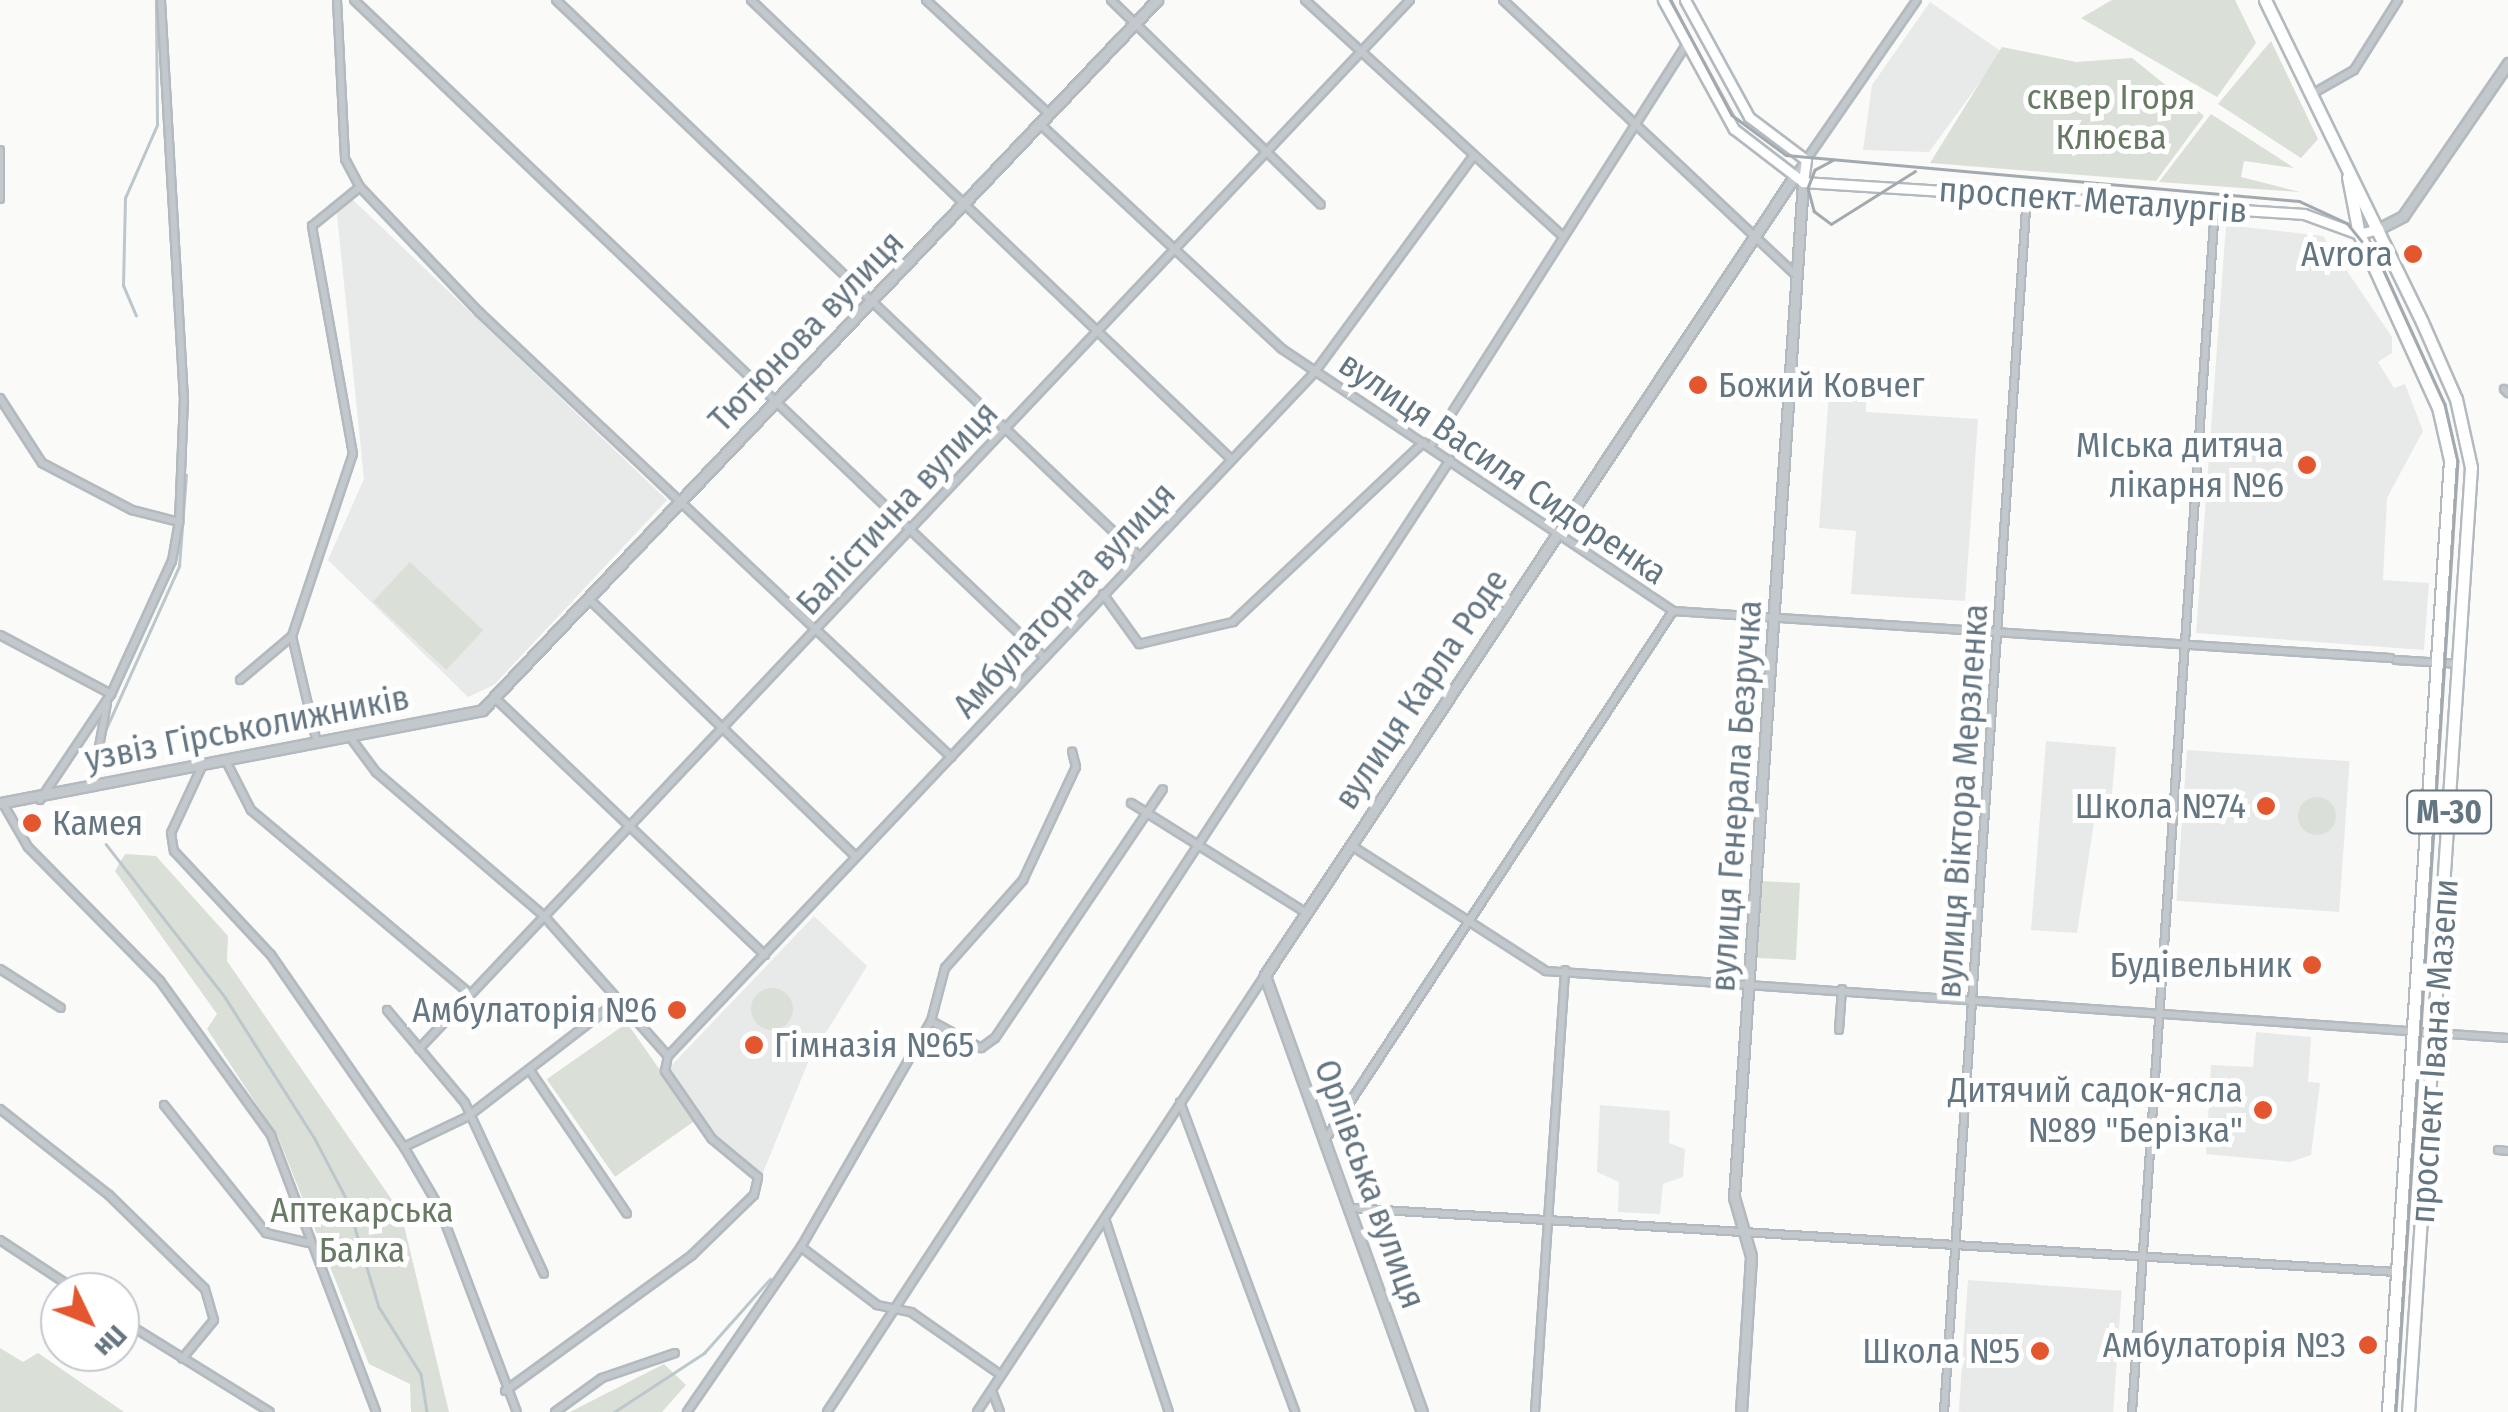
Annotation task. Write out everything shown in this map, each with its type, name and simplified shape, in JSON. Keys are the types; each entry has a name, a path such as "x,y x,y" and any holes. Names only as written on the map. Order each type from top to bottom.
{"highway":[{"name":"М-30","path":"2264,0 2378,230"},
{"name":"М-30","path":"2345,163 2359,234"},
{"name":"проспект Івана Мазепи","path":"2378,230 2466,430 2472,489 2408,1412"},
{"name":"проспект Івана Мазепи","path":"2359,234 2447,441 2439,663 2388,1412"}],"main road":[{"path":"1662,0 1734,129 1799,179 1806,160 1749,117 1688,1"},
{"name":"проспект Металургів","path":"1799,179 2304,214 2359,234"},
{"path":"2359,234 2378,230"}],"street":[{"path":"40,800 109,697 172,561 179,522 184,400 161,0"},
{"path":"337,0 345,160 360,187 479,312 820,626 951,757"},
{"path":"354,0 1044,657"},
{"path":"556,0 1139,556"},
{"path":"750,0 1232,459"},
{"path":"926,0 1049,114"},
{"path":"1111,0 1321,205"},
{"name":"Тютюнова вулиця","path":"496,700 1156,0"},
{"path":"1305,0 1472,158 1562,236"},
{"name":"Балістична вулиця","path":"419,1049 1005,428 1099,334 1410,0"},
{"path":"1503,0 1799,278"},
{"path":"1806,160 1917,0"},
{"path":"2312,94 2354,70 2398,0"},
{"path":"1104,594 1138,644 1233,622 1427,445 1686,45"},
{"path":"2378,230 2403,216 2508,63"},
{"name":"вулиця Василя Сидоренка","path":"1040,124 1175,253 1314,373 1673,612 2460,664"},
{"path":"0,150 0,199"},
{"name":"Амбулаторна вулиця","path":"668,1056 1314,373 1472,158"},
{"name":"вулиця Карла Роде","path":"977,1412 1756,235 1799,179"},
{"name":"вулиця Генерала Безручка","path":"1741,1412 1745,1236 1734,1197 1799,278 1799,179"},
{"path":"240,680 292,636 353,454 312,226 360,187"},
{"name":"вулиця Віктора Мерзленка","path":"1944,1412 2028,194"},
{"path":"2132,1412 2215,207"},
{"path":"0,398 42,462 132,510 179,522"},
{"path":"827,1412 1200,848 1450,460"},
{"path":"590,600 856,856"},
{"path":"1324,1140 1673,612"},
{"path":"0,635 109,697"},
{"path":"292,636 317,743"},
{"path":"92,780 109,697"},
{"path":"496,700 765,955"},
{"name":"узвіз Гірськолижників","path":"3,805 40,800 92,780 226,761 350,737 496,700"},
{"path":"350,737 376,772 544,916 615,1003 668,1056 665,1070 712,1139 758,1177 754,1196 692,1254 505,1390"},
{"path":"688,1412 708,1374 800,1247 931,1020 944,968 1023,880 1076,767 1072,750"},
{"path":"226,761 250,810 470,994"},
{"path":"203,764 171,833 174,851 271,954 404,1146 438,1207 505,1390 517,1412"},
{"path":"931,1020 988,1045 1163,789"},
{"path":"1131,803 1306,912"},
{"path":"3,805 28,847 160,982 272,1134 309,1242 376,1412"},
{"path":"1350,845 1538,969 2434,1029 2508,1038"},
{"path":"0,969 61,1008"},
{"path":"1535,1412 1565,970"},
{"name":"Орлівська вулиця","path":"1265,974 1422,1412"},
{"path":"1839,1030 1842,989"},
{"path":"404,1146 467,1117 531,1072 615,1003"},
{"path":"387,1010 467,1117 544,1274"},
{"path":"531,1072 627,1214"},
{"path":"1180,1100 1295,1412"},
{"path":"164,1105 266,1233 309,1242"},
{"path":"0,1110 109,1195 204,1289 214,1320 182,1358"},
{"path":"2498,1150 2508,1150"},
{"path":"1350,1208 1745,1236 1956,1243 2398,1272"},
{"path":"1105,1218 1168,1412"},
{"path":"0,1240 49,1272"},
{"path":"800,1247 877,1305 898,1309 1001,1375"},
{"path":"140,1332 270,1412"},
{"path":"556,1412 618,1371 675,1353"},
{"path":"992,1390 1000,1412"}],"shaded area":[{"path":"1930,2 2002,52 1929,152 1863,150 1872,85"},
{"path":"350,197 667,500 494,685 468,697 328,560 364,479 336,205"},
{"name":"МІська дитяча лікарня №6","path":"2226,225 2323,236 2392,337 2392,353 2378,362 2394,388 2405,384 2423,431 2387,498 2383,580 2429,583 2424,650 2196,633"},
{"path":"1829,392 1866,394 1866,412 1978,419 1965,601 1851,594 1856,531 1819,528"},
{"path":"2046,741 2116,747 2110,817 2095,816 2077,933 2031,930"},
{"name":"Школа №74","path":"2187,750 2350,761 2339,912 2176,901"},
{"name":"Гімназія №65","path":"814,916 867,966 809,1060 762,1175 714,1137 668,1069"},
{"name":"Дитячий садок-ясла №89 \"Берізка\"","path":"2256,1032 2311,1037 2308,1082 2320,1083 2311,1155 2290,1162 2206,1154 2211,1065 2253,1067"},
{"path":"1600,1105 1670,1111 1669,1143 1685,1149 1683,1177 1663,1184 1660,1214 1618,1212 1619,1182 1597,1172"},
{"name":"Школа №5","path":"1968,1280 2122,1291 2113,1412 1959,1412"}],"green space":[{"name":"сквер Ігоря Клюєва","path":"2112,0 2235,0 2256,43 2217,97 2081,18"},
{"name":"сквер Ігоря Клюєва","path":"2271,41 2318,139 2301,158 2218,104"},
{"name":"сквер Ігоря Клюєва","path":"2002,47 2076,62 2132,58 2204,116 2156,181 1930,163"},
{"name":"сквер Ігоря Клюєва","path":"2211,114 2294,168 2244,161 2241,177 2300,192 2159,182"},
{"path":"410,562 483,630 446,670 373,601"},
{"path":"2317,797 2330,803 2336,816 2330,829 2317,835 2304,829 2298,816 2304,803"},
{"name":"Аптекарська Балка","path":"125,854 156,856 228,936 227,961 401,1213 449,1412 411,1412 410,1384 369,1364 278,1137 207,1029 217,1014 115,871"},
{"path":"1761,881 1800,883 1796,960 1757,958"},
{"path":"772,988 787,994 793,1009 787,1024 772,1030 757,1024 751,1009 757,994"},
{"path":"627,1023 695,1120 615,1177 547,1079"},
{"path":"0,1348 23,1362 38,1353 40,1372 66,1372 124,1412 0,1412"},
{"path":"664,1364 686,1385 662,1412 570,1412"}],"waterway":[{"path":"136,316 123,286 125,198 157,125 156,0"},
{"path":"105,731 179,566 186,475"},
{"path":"106,844 225,997 314,1137 346,1198 379,1307 421,1374 427,1412"},
{"path":"614,1412 704,1353 770,1279"}],"tram line":[{"path":"1671,0 1732,115 1786,155 2299,201 2347,223 2382,266 2445,404 2458,461 2396,1412"},
{"path":"1834,160 1815,170 1808,188 1814,211 1831,224 1915,171"}],"place":[{"name":"Avrora","path":"2413,254"},
{"name":"Божий Ковчег","path":"1698,385"},
{"name":"МІська дитяча лікарня №6","path":"2307,465"},
{"name":"Школа №74","path":"2266,806"},
{"name":"Камея","path":"32,823"},
{"name":"Будівельник","path":"2312,965"},
{"name":"Амбулаторія №6","path":"677,1010"},
{"name":"Гімназія №65","path":"754,1045"},
{"name":"Дитячий садок-ясла №89 \"Берізка\"","path":"2263,1110"},
{"name":"Амбулаторія №3","path":"2368,1345"},
{"name":"Школа №5","path":"2040,1351"}]}
